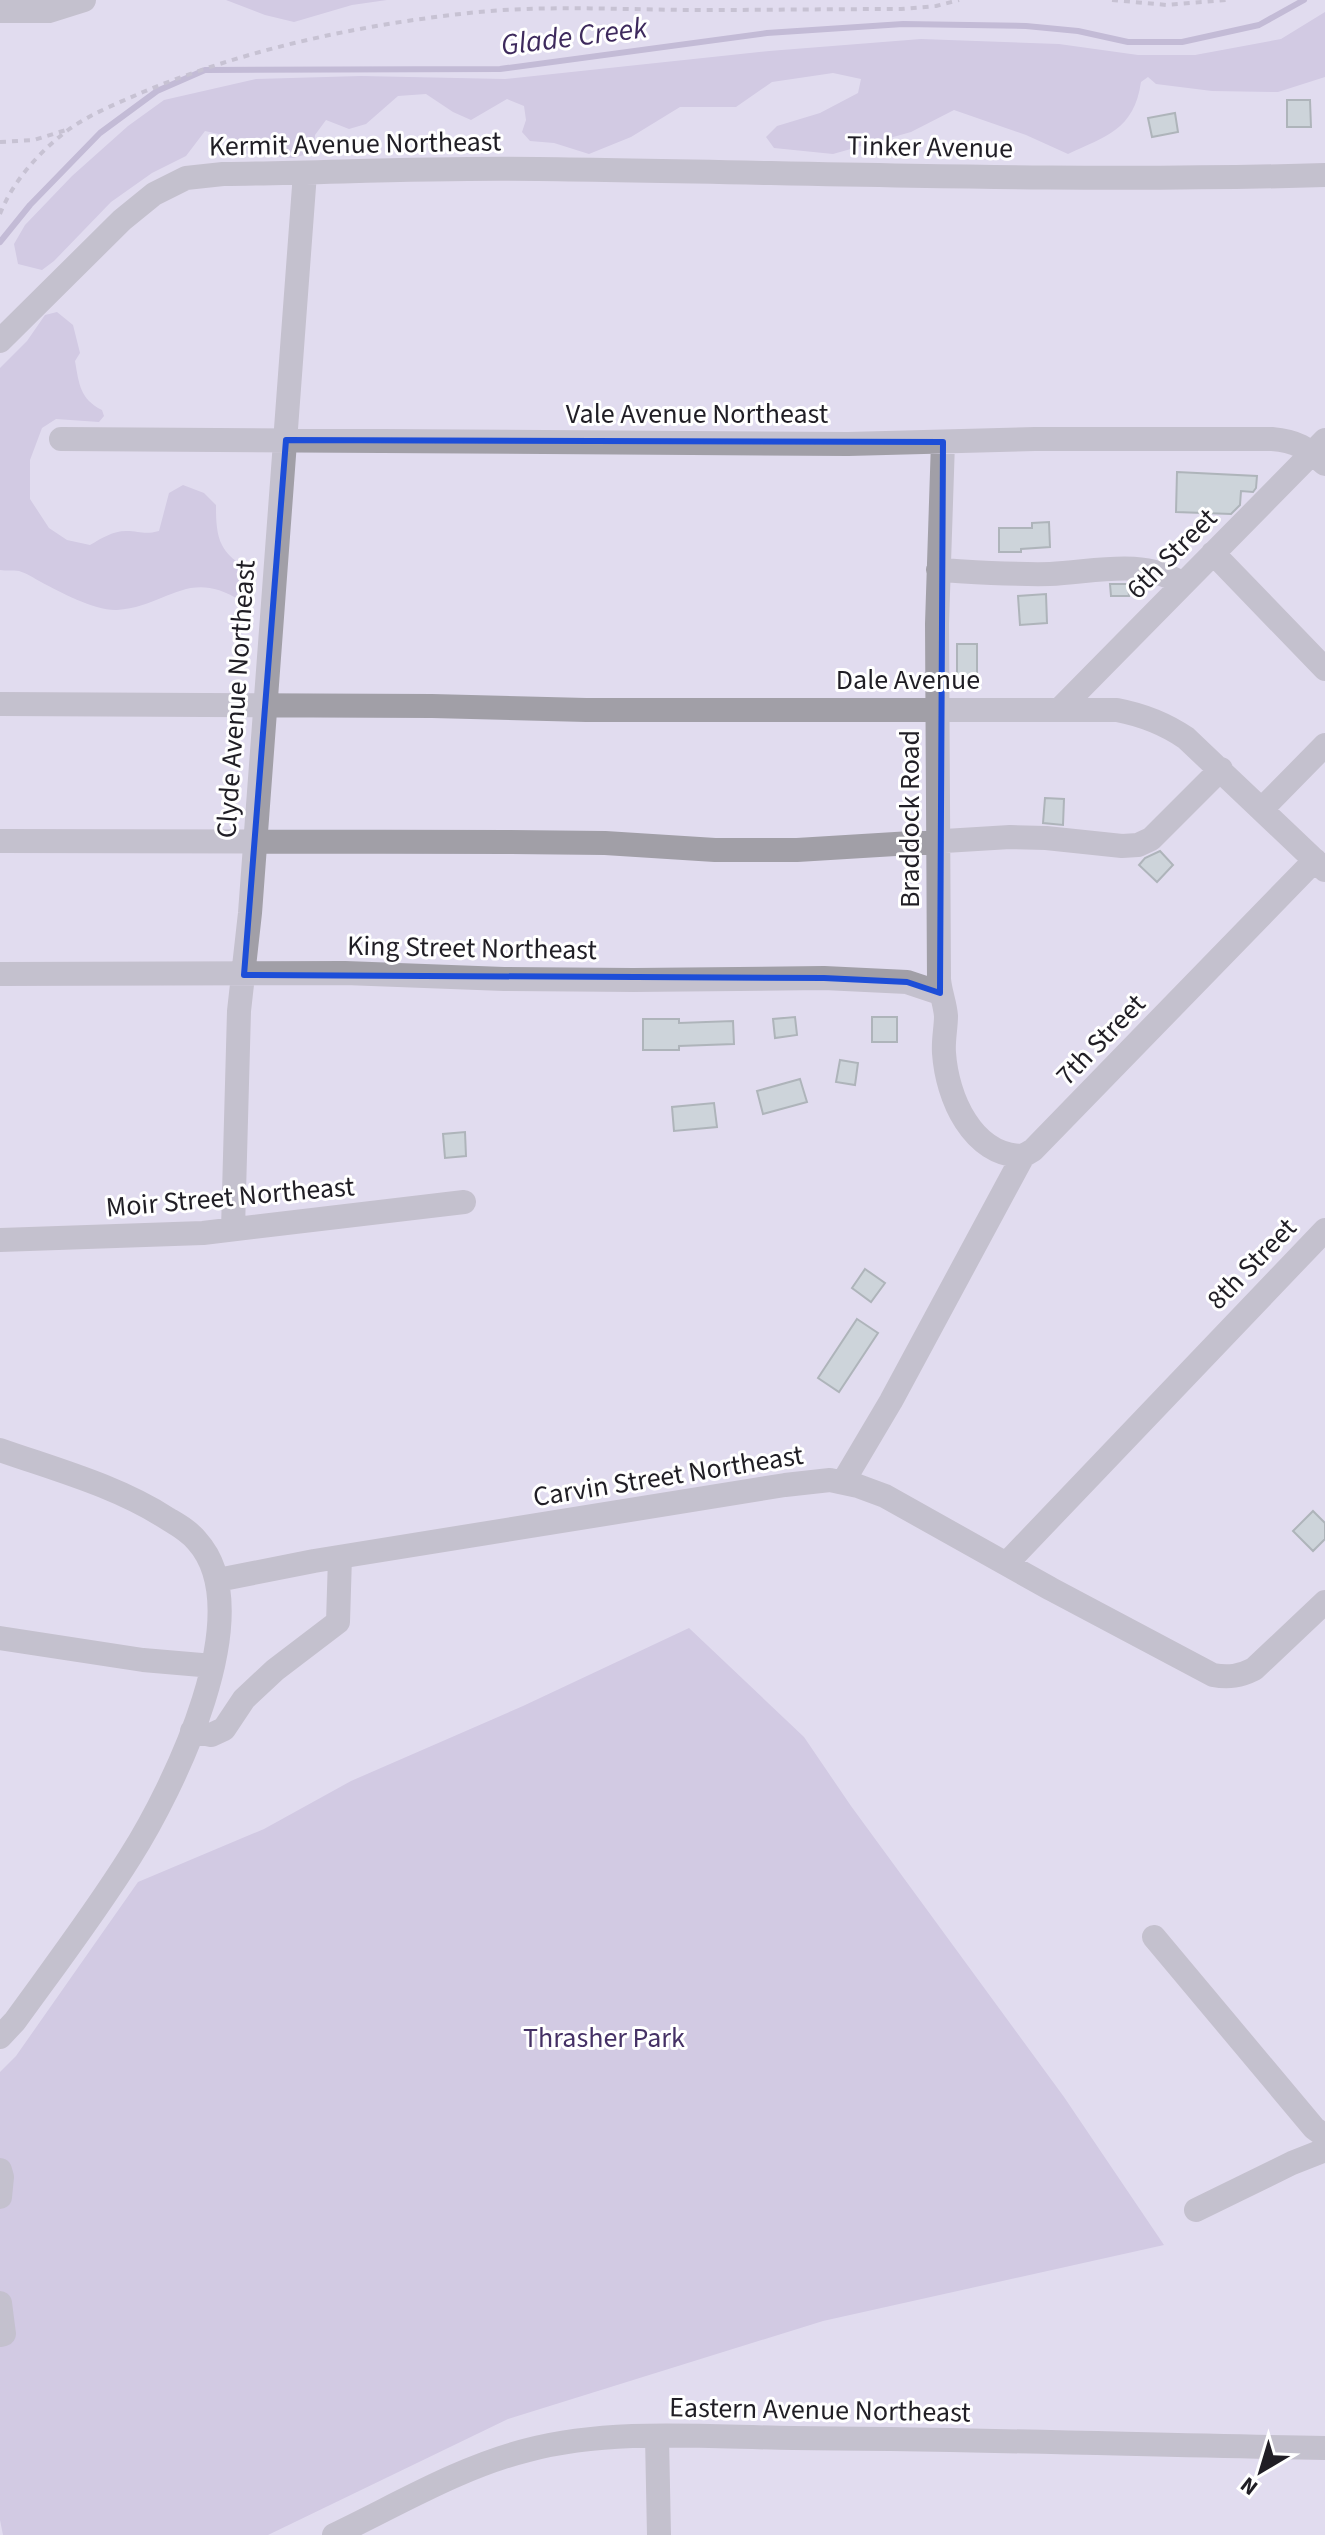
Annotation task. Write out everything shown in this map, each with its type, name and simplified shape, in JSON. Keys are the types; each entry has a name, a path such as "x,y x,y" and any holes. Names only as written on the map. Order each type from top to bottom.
{"street":[{"path":"0,11 49,11 84,0"},
{"name":"Kermit Avenue Northeast","path":"0,341 112,229 154,194 186,178 223,174 534,169"},
{"name":"Tinker Avenue","path":"534,169 1027,177 1325,175"},
{"name":"Clyde Avenue Northeast","path":"233,1229 239,1011 255,843 305,173"},
{"name":"Vale Avenue Northeast","path":"61,439 832,444 1035,439 1272,439 1287,440 1321,452"},
{"name":"Braddock Road","path":"943,442 938,570 938,841 940,993 946,1013 944,1053 950,1087 968,1125 980,1139 995,1149 1012,1156 1023,1156"},
{"name":"6th Street","path":"1060,709 1213,553 1321,452"},
{"path":"1213,553 1325,669"},
{"path":"938,570 1051,574 1132,568 1168,575 1183,584"},
{"name":"Dale Avenue","path":"0,704 432,706 586,710 1117,710 1165,724 1186,738 1320,865"},
{"path":"1262,809 1325,745"},
{"path":"0,841 605,843 715,850 797,850 1046,838 1122,846 1138,845 1151,839 1221,769"},
{"name":"7th Street","path":"843,1482 891,1401 1023,1156 1033,1150 1320,865"},
{"name":"King Street Northeast","path":"0,974 345,973 634,980 824,978 907,982 940,993"},
{"name":"Moir Street Northeast","path":"0,1240 203,1233 464,1202"},
{"name":"8th Street","path":"1007,1563 1325,1230"},
{"path":"0,1450 124,1494 187,1531 211,1561 218,1580 221,1604 213,1666 192,1731 161,1803 131,1856 15,2021 0,2037"},
{"name":"Carvin Street Northeast","path":"218,1580 340,1557 830,1480 885,1496 1213,1675 1227,1678 1254,1669 1325,1602"},
{"path":"192,1731 211,1735 224,1729 244,1699 275,1670 338,1622 340,1557"},
{"path":"0,1638 143,1660 213,1666"},
{"path":"1154,1937 1314,2128 1325,2136"},
{"path":"1196,2210 1325,2150"},
{"path":"0,2170 0,2197"},
{"path":"0,2303 4,2334 0,2335"},
{"path":"657,2437 659,2535"},
{"name":"Eastern Avenue Northeast","path":"334,2535 460,2474 516,2453 570,2441 657,2437 1325,2448"}],"path":[{"path":"0,142 34,140 68,129 111,106 233,59 306,40 401,23 479,12 540,9 901,9 936,6 959,0"},
{"path":"1112,0 1167,5 1227,0"},
{"path":"0,214 10,190 36,159 68,129"}],"highlighted area":[{"path":"286,440 943,442 940,993 907,982 824,978 244,975"}],"green space":[{"path":"226,0 387,0 352,5 294,22"},
{"path":"1325,12 1325,77 1278,92 1212,91 1156,84 1148,77 1141,82 1132,111 1125,121 1106,136 1068,154 1026,135 954,110 911,132 833,154 774,148 766,137 777,126 820,113 858,93 861,79 833,73 772,82 736,107 680,107 631,137 589,154 554,143 530,141 522,132 526,120 524,106 507,99 471,120 426,94 398,96 366,124 349,129 326,120 315,135 314,152 293,158 247,154 227,136 205,131 186,156 152,173 111,202 42,270 18,264 14,244 25,225 72,176 128,126 164,100 256,79 361,76 505,79 769,51 921,39 1059,44 1138,55 1195,55 1281,39"},
{"path":"57,312 73,325 80,353 75,361 82,390 104,416 99,422 56,419 42,428 30,460 30,499 49,528 67,540 90,545 117,532 159,531 169,493 183,485 204,493 216,505 217,531 222,545 250,573 252,587 249,598 241,601 223,591 192,588 135,607 108,609 78,600 22,572 0,570 0,368 27,341 45,315"},
{"name":"Thrasher Park","path":"689,1628 804,1737 1064,2097 1164,2245 823,2321 508,2419 268,2535 3,2535 0,2520 0,2072 16,2056 138,1882 264,1829 351,1781 523,1706"}],"building":[{"path":"1287,100 1310,100 1311,127 1287,127"},
{"path":"1175,113 1178,132 1152,137 1148,118"},
{"path":"1177,472 1257,476 1256,488 1253,492 1241,491 1240,505 1231,514 1176,512"},
{"path":"1049,522 1050,547 999,552 999,528 1032,528 1032,523"},
{"path":"1110,584 1128,584 1129,596 1111,596"},
{"path":"1046,594 1047,623 1020,625 1018,596"},
{"path":"957,644 977,644 977,688 957,688"},
{"path":"1045,798 1064,799 1063,825 1043,823"},
{"path":"1160,851 1173,865 1157,882 1139,865 1145,858"},
{"path":"795,1017 797,1035 775,1038 773,1019"},
{"path":"872,1017 897,1017 897,1042 872,1042"},
{"path":"643,1019 679,1019 679,1023 733,1021 734,1044 643,1050"},
{"path":"840,1060 858,1063 855,1085 836,1082"},
{"path":"800,1079 807,1102 763,1114 757,1091"},
{"path":"714,1103 717,1127 674,1131 672,1107"},
{"path":"465,1132 466,1156 445,1158 443,1134"},
{"path":"865,1269 885,1283 871,1302 852,1288"},
{"path":"857,1319 878,1333 839,1392 818,1378"},
{"path":"1313,1511 1325,1523 1325,1539 1313,1551 1293,1531"}],"waterway":[{"name":"Glade Creek","path":"0,242 30,205 100,133 157,91 205,70 500,69 767,33 903,24 1026,26 1078,31 1128,42 1182,42 1259,25 1304,0"}]}
